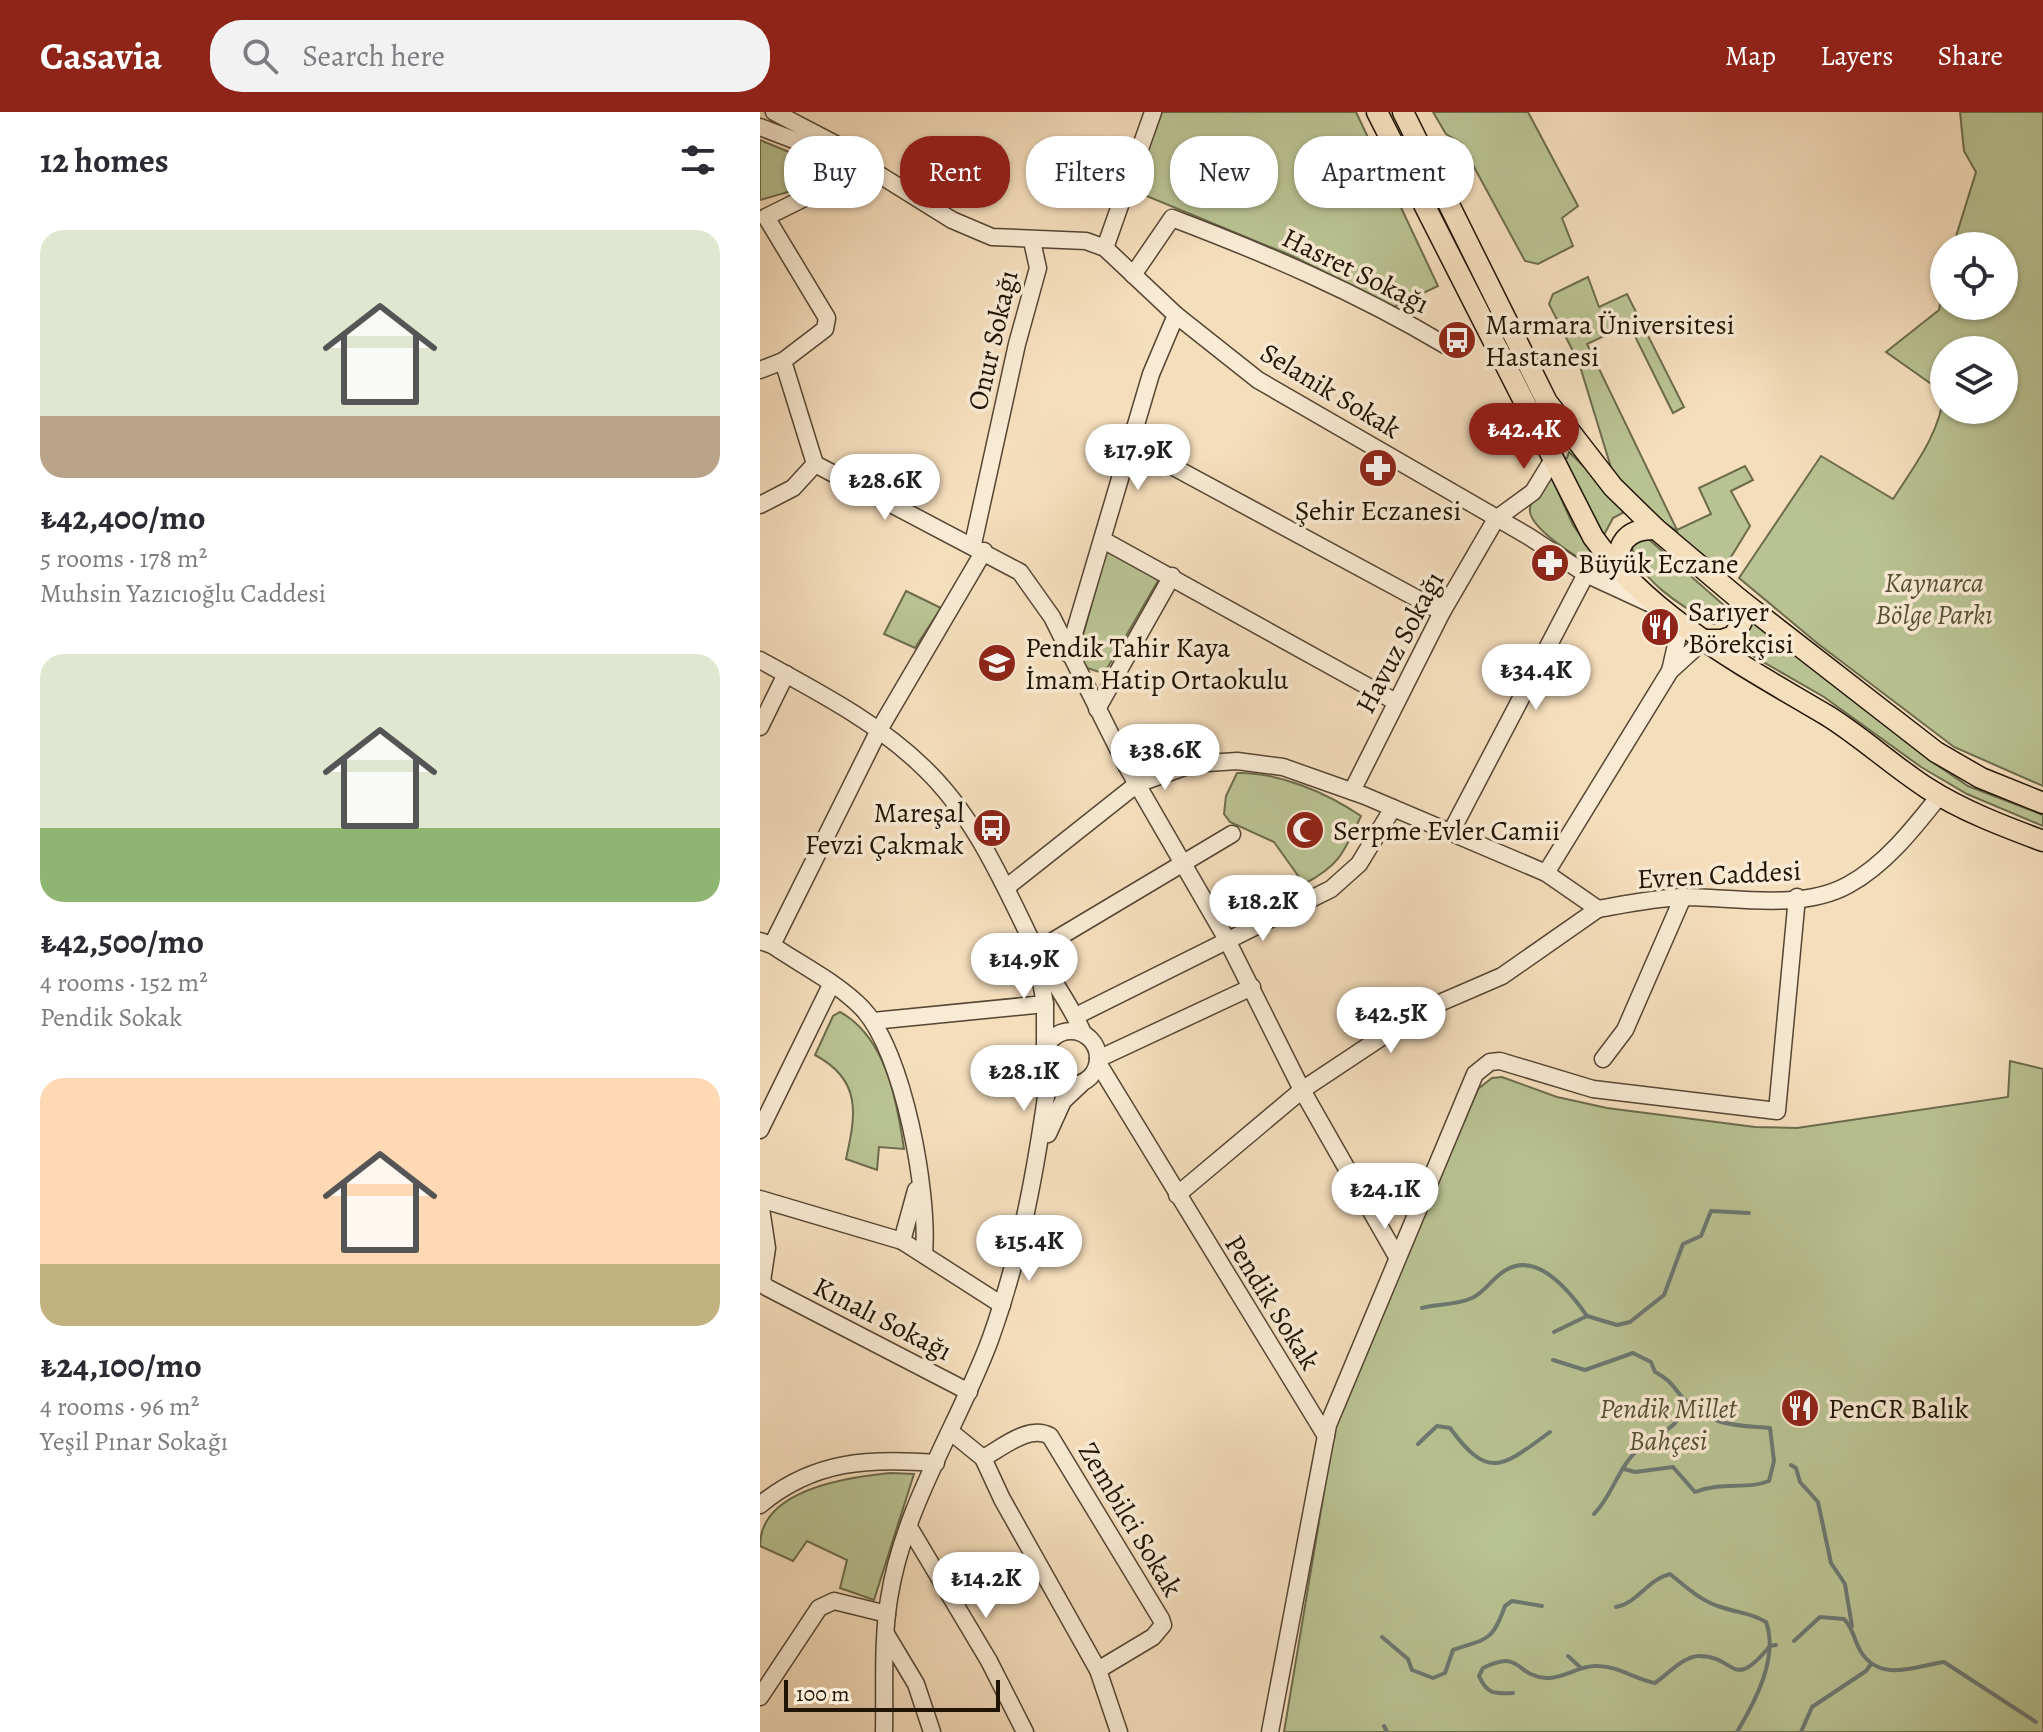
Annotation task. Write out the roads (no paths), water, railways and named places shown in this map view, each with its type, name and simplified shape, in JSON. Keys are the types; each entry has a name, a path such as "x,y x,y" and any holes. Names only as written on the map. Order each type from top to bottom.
{"main road":[{"path":"1377,112 1552,461 1593,537 1624,575 1657,606 1704,640 1830,718 1940,795 2043,841"},
{"path":"1403,112 1547,402 1613,487 1656,529 1739,599 1958,767 2043,803"},
{"path":"1624,575 1619,552 1626,536 1638,529 1656,529"},
{"path":"1704,640 1734,636 1742,621 1739,599"}],"street":[{"path":"774,112 820,136"},
{"path":"884,178 952,220 992,237 1086,241 1105,248 1153,112"},
{"path":"760,127 784,136"},
{"path":"760,370 783,361 825,329 827,318 766,217 784,208"},
{"name":"Hasret Sokağı","path":"1133,275 1172,218 1333,284 1386,310 1445,345"},
{"name":"Onur Sokağı","path":"766,943 978,548 1017,344 1038,268 1032,241"},
{"name":"Selanik Sokak","path":"1105,248 1176,315 1258,380 1528,536 1586,574 1657,606"},
{"path":"1068,654 1151,374 1176,315"},
{"path":"783,361 815,464 1020,572 1052,617 1068,654 1137,784 1226,938 1302,1090 1396,1255"},
{"path":"1131,444 1442,612"},
{"path":"1496,519 1524,502 1552,461"},
{"path":"760,505 793,488 815,464"},
{"path":"1524,502 1528,536"},
{"name":"Havuz Sokağı","path":"1352,791 1442,612 1496,519"},
{"path":"1103,540 1396,702"},
{"path":"1451,832 1586,574"},
{"path":"1097,709 1172,576"},
{"path":"1670,671 1681,623"},
{"path":"1546,873 1670,671 1704,640"},
{"path":"760,660 879,730 924,767 949,796 1007,887 1036,951 1083,1033 1096,1045 1098,1061"},
{"path":"760,727 786,674"},
{"name":"Evren Caddesi","path":"1007,887 1137,784 1193,764 1237,761 1283,767 1352,791 1546,873 1598,909 1683,897 1797,897 1847,886 1906,836 1940,795"},
{"path":"1076,1016 1343,881 1359,864 1393,808"},
{"path":"1036,951 1232,834"},
{"path":"1603,1059 1625,1030 1683,897"},
{"path":"1270,1732 1326,1436 1339,1393 1475,1074 1490,1062 1509,1062 1593,1089 1777,1111 1797,897"},
{"path":"1177,1195 1302,1090 1421,1011 1502,976 1598,909"},
{"path":"766,943 850,998 873,1021 897,1072 926,1229 924,1253"},
{"path":"884,1732 887,1614 900,1551 969,1392 1002,1305 1038,1157 1049,1075 1044,1062 1045,1004 1036,951"},
{"path":"760,1130 831,985"},
{"path":"1038,1157 1063,1101 1085,1081 1098,1061 1252,987"},
{"path":"873,1021 1045,1004"},
{"path":"1045,1048 1060,1032 1083,1033"},
{"name":"Pendik Sokak","path":"1098,1061 1326,1436"},
{"path":"1049,1075 1063,1084 1085,1081"},
{"name":"Pendik Sokak","path":"1085,1081 1125,1109"},
{"path":"902,1241 918,1180"},
{"path":"760,1200 902,1241 1002,1305"},
{"name":"Kınalı Sokağı","path":"760,1200 767,1248 761,1280 766,1287 969,1392"},
{"path":"951,1432 983,1458 1002,1499 1098,1670 1119,1732"},
{"name":"Zembilci Sokak","path":"983,1458 1025,1435 1035,1432 1050,1436 1161,1619 1163,1625 1153,1637 1098,1670"},
{"path":"760,1505 790,1483 840,1465 879,1458 936,1463"},
{"path":"909,1527 989,1661 1025,1732"},
{"path":"760,1697 819,1608 834,1601 887,1614"},
{"path":"886,1634 916,1684 932,1732"}],"waterway":[{"path":"1554,1332 1587,1316 1617,1325 1630,1322 1664,1295 1683,1244 1701,1236 1711,1211 1749,1213"},
{"path":"1422,1308 1466,1300 1477,1295 1506,1270 1530,1266 1563,1286 1587,1316"},
{"path":"1553,1360 1585,1370 1633,1353 1651,1362 1655,1372 1707,1416 1726,1423 1770,1428 1774,1461 1769,1481 1761,1484 1716,1487 1695,1492 1673,1467 1635,1472 1624,1469"},
{"path":"1594,1514 1632,1455 1674,1424 1685,1400"},
{"path":"1418,1444 1437,1426 1450,1428 1475,1456 1497,1463 1520,1454 1550,1432"},
{"path":"1791,1465 1796,1468 1800,1482 1818,1502 1831,1563 1845,1584 1852,1626"},
{"path":"1616,1607 1624,1605 1655,1581 1670,1574 1709,1602 1766,1622 1769,1636 1767,1664 1758,1693 1737,1732"},
{"path":"1382,1637 1408,1659 1412,1670 1433,1678 1445,1673 1453,1650 1492,1633 1505,1606 1512,1601 1542,1606"},
{"path":"1794,1641 1820,1617 1844,1619 1861,1652 1878,1667 1900,1670 1944,1662 2036,1722"},
{"path":"1513,1693 1488,1690 1479,1676 1483,1668 1512,1662 1535,1676 1546,1678 1603,1666 1655,1683 1693,1657 1711,1657 1740,1670 1757,1660 1770,1646 1776,1645"},
{"path":"1568,1656 1580,1667"},
{"path":"1801,1732 1812,1707 1866,1671 1871,1664"},
{"path":"1384,1726 1387,1732"}],"place":[{"name":"Marmara Üniversitesi Hastanesi","path":"1457,340"},
{"name":"Şehir Eczanesi","path":"1378,468"},
{"name":"Büyük Eczane","path":"1550,563"},
{"name":"Sarıyer Börekçisi","path":"1660,627"},
{"name":"Pendik Tahir Kaya İmam Hatip Ortaokulu","path":"997,663"},
{"name":"Mareşal Fevzi̇ Çakmak","path":"992,828"},
{"name":"Serpme Evler Camii","path":"1305,830"},
{"name":"PenCR Balık","path":"1800,1408"}],"park label":[{"name":"Kaynarca Bölge Parkı","path":"1934,598"},
{"name":"Pendik Millet Bahçesi","path":"1668,1424"}]}
